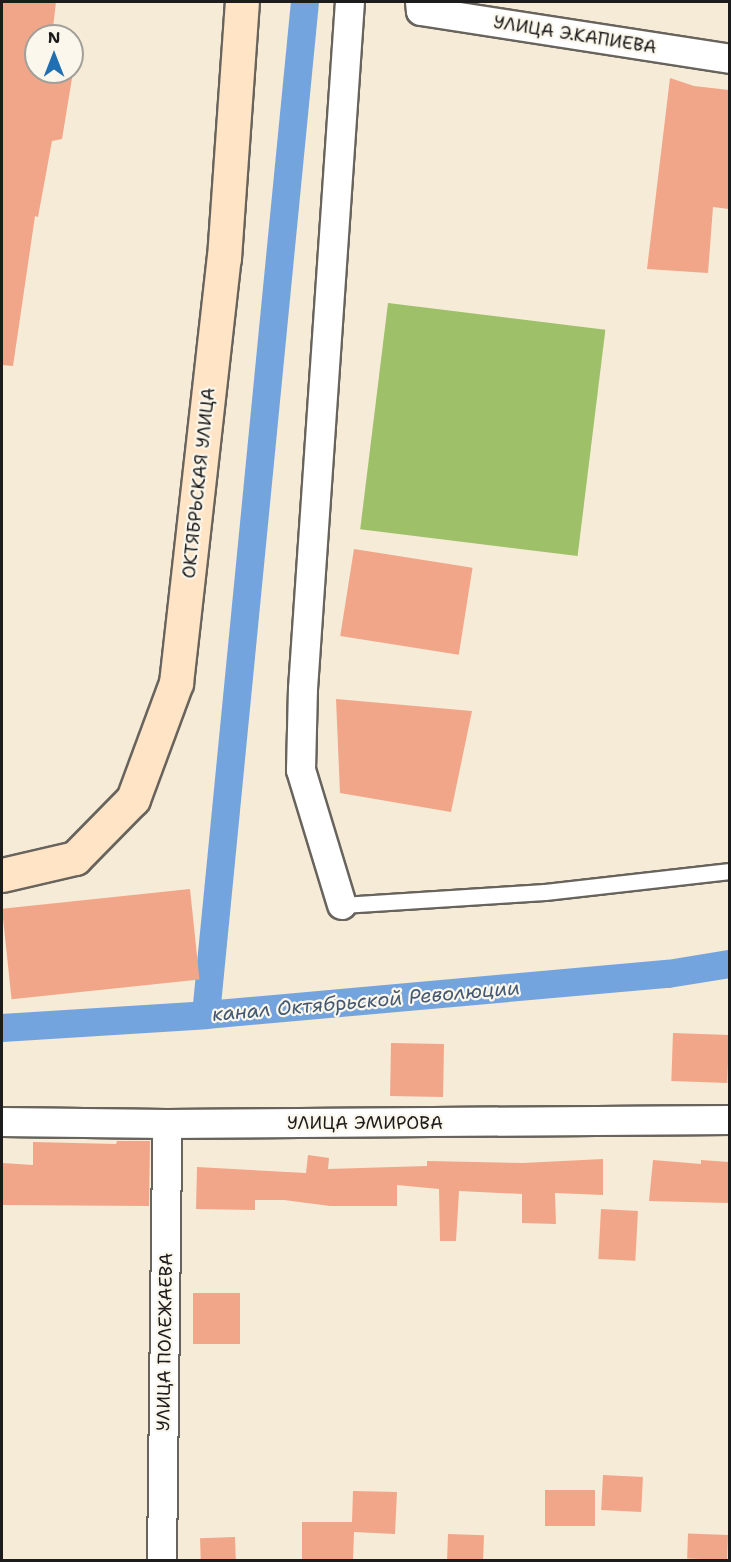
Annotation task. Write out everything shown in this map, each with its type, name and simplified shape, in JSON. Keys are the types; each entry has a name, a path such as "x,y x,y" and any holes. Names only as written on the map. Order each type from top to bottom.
{"street":[{"name":"ОКТЯБРЬСКАЯ УЛИЦА","path":"2,875 75,858 133,799 176,684 224,258 242,2"},
{"path":"342,904 301,770 303,689 350,2"},
{"name":"УЛИЦА Э.КАПИЕВА","path":"420,6 729,59"},
{"name":"УЛИЦА ЭМИРОВА","path":"2,1122 167,1124 729,1120"},
{"name":"УЛИЦА ПОЛЕЖАЕВА","path":"162,1560 167,1124"}],"lane":[{"path":"342,904 545,892 729,871"}],"green space":[{"path":"388,303 605,330 578,556 360,529"}],"building":[{"path":"2,2 56,2 53,24 24,24 24,84 71,84 62,139 52,141 38,217 35,216 13,366 2,365"},
{"path":"670,78 694,86 729,90 729,209 713,207 708,273 647,269"},
{"path":"354,549 473,568 459,655 340,636"},
{"path":"336,699 472,711 451,812 340,793"},
{"path":"190,889 200,980 12,999 2,909"},
{"path":"673,1033 729,1035 727,1083 671,1081"},
{"path":"391,1043 444,1044 443,1097 390,1096"},
{"path":"117,1141 150,1141 149,1206 2,1205 2,1163 33,1165 33,1142 116,1144"},
{"path":"308,1155 329,1158 328,1169 427,1166 427,1161 523,1163 603,1159 603,1195 555,1193 556,1224 522,1223 522,1194 459,1191 456,1241 440,1241 439,1189 397,1185 397,1206 330,1206 284,1200 255,1200 255,1210 196,1209 197,1167 306,1173"},
{"path":"653,1160 701,1164 701,1160 729,1162 729,1203 649,1201"},
{"path":"601,1209 638,1211 635,1261 598,1259"},
{"path":"193,1293 240,1293 240,1344 193,1344"},
{"path":"603,1475 643,1477 641,1512 601,1510"},
{"path":"545,1490 595,1490 595,1526 545,1526"},
{"path":"353,1491 397,1492 395,1534 354,1532 353,1560 302,1560 302,1522 352,1522"},
{"path":"448,1534 484,1535 483,1560 447,1560"},
{"path":"688,1534 728,1535 727,1560 687,1559"},
{"path":"235,1537 236,1560 201,1560 200,1538"}],"waterway":[{"path":"206,1015 305,2"},
{"name":"канал Октябрьской Революции","path":"2,1028 206,1015 668,974 730,964"}]}
